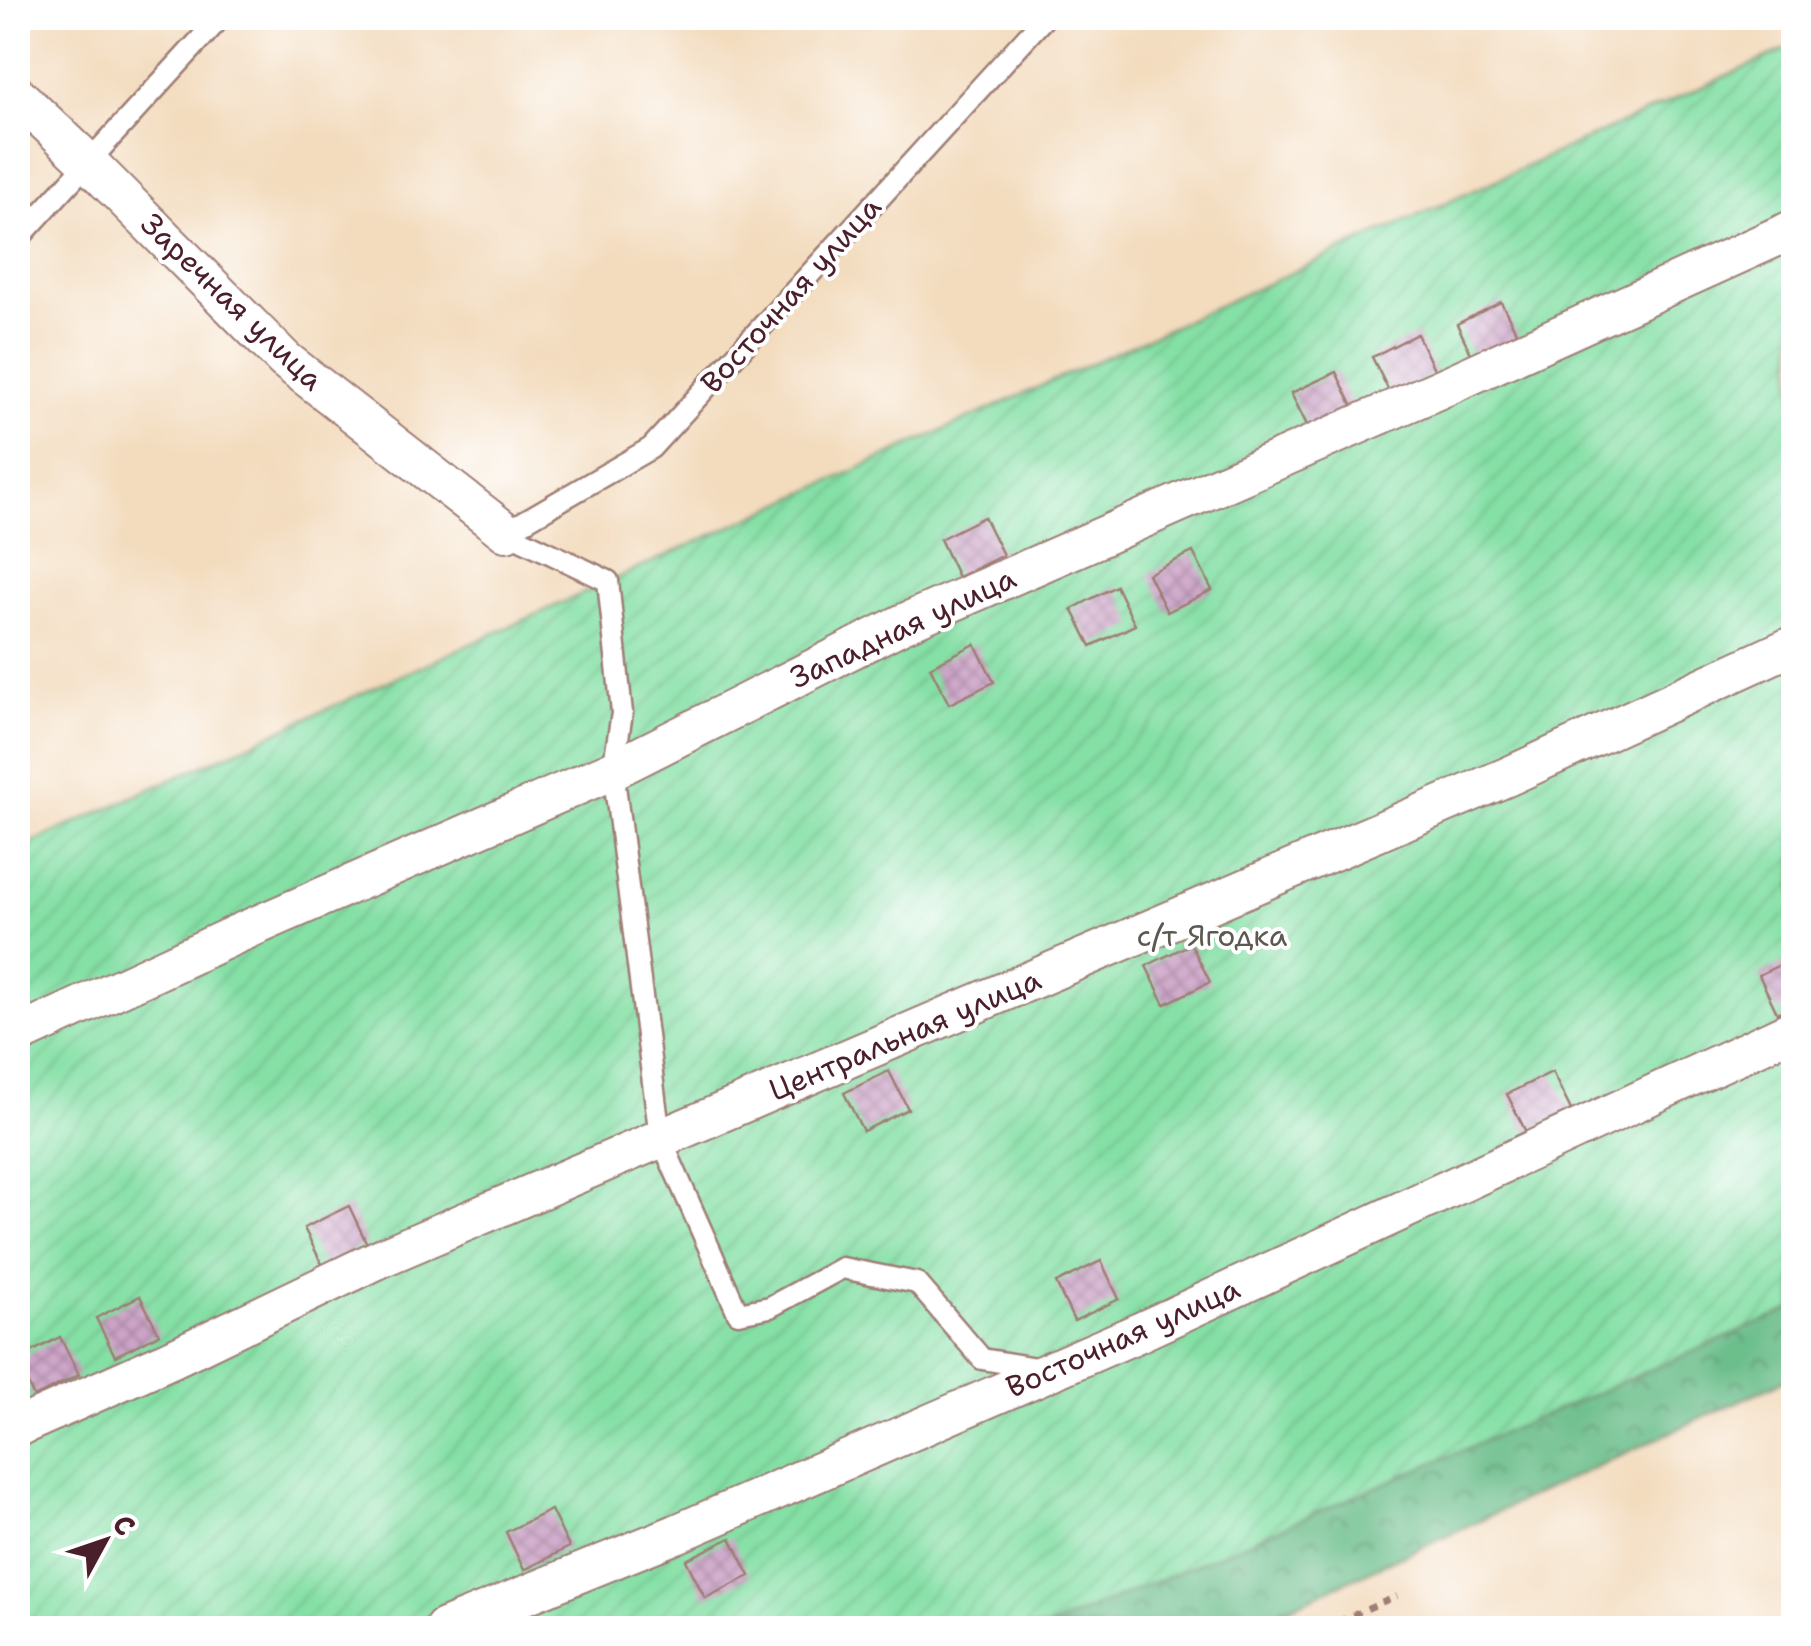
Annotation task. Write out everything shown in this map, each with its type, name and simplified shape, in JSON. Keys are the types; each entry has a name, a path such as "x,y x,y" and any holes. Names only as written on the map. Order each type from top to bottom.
{"street":[{"name":"Заречная улица","path":"18,96 285,360 506,532"},
{"name":"Западная улица","path":"18,1035 613,770 902,624 1794,229"},
{"name":"Центральная улица","path":"18,1427 384,1258 1491,784 1794,645"},
{"name":"Восточная улица","path":"444,1628 676,1534 1140,1332 1794,1029"}],"lane":[{"path":"18,239 220,18"},
{"name":"Восточная улица","path":"506,532 650,448 1044,18"},
{"path":"506,532 608,581 622,713 613,770 660,1137 738,1314 770,1307 842,1268 917,1284 982,1359 1051,1371"}],"path":[{"path":"1323,1628 1397,1596"}],"green space":[{"name":"с/т Ягодка","path":"1793,46 1793,1309 1047,1628 18,1628 18,849"},
{"path":"1793,1202 1793,1376 1245,1628 716,1628"}],"building":[{"path":"1501,302 1520,339 1475,362 1457,324"},
{"path":"1417,334 1436,373 1391,395 1372,357"},
{"path":"1336,372 1354,409 1310,431 1291,393"},
{"path":"984,517 1003,555 958,577 940,539"},
{"path":"1193,552 1212,590 1167,612 1148,574"},
{"path":"1116,586 1135,625 1091,646 1072,609"},
{"path":"975,644 994,682 949,704 930,667"},
{"path":"1191,944 1210,982 1165,1004 1146,966"},
{"path":"1794,958 1794,1005 1777,1013 1759,975"},
{"path":"889,1071 908,1109 863,1131 844,1093"},
{"path":"1552,1072 1571,1110 1526,1132 1507,1094"},
{"path":"349,1206 367,1244 323,1266 304,1228"},
{"path":"1101,1261 1119,1299 1074,1321 1056,1283"},
{"path":"140,1296 159,1334 115,1356 96,1318"},
{"path":"60,1337 79,1375 34,1397 18,1359"},
{"path":"551,1510 569,1547 524,1570 506,1532"},
{"path":"731,1538 750,1576 705,1598 686,1560"}]}
